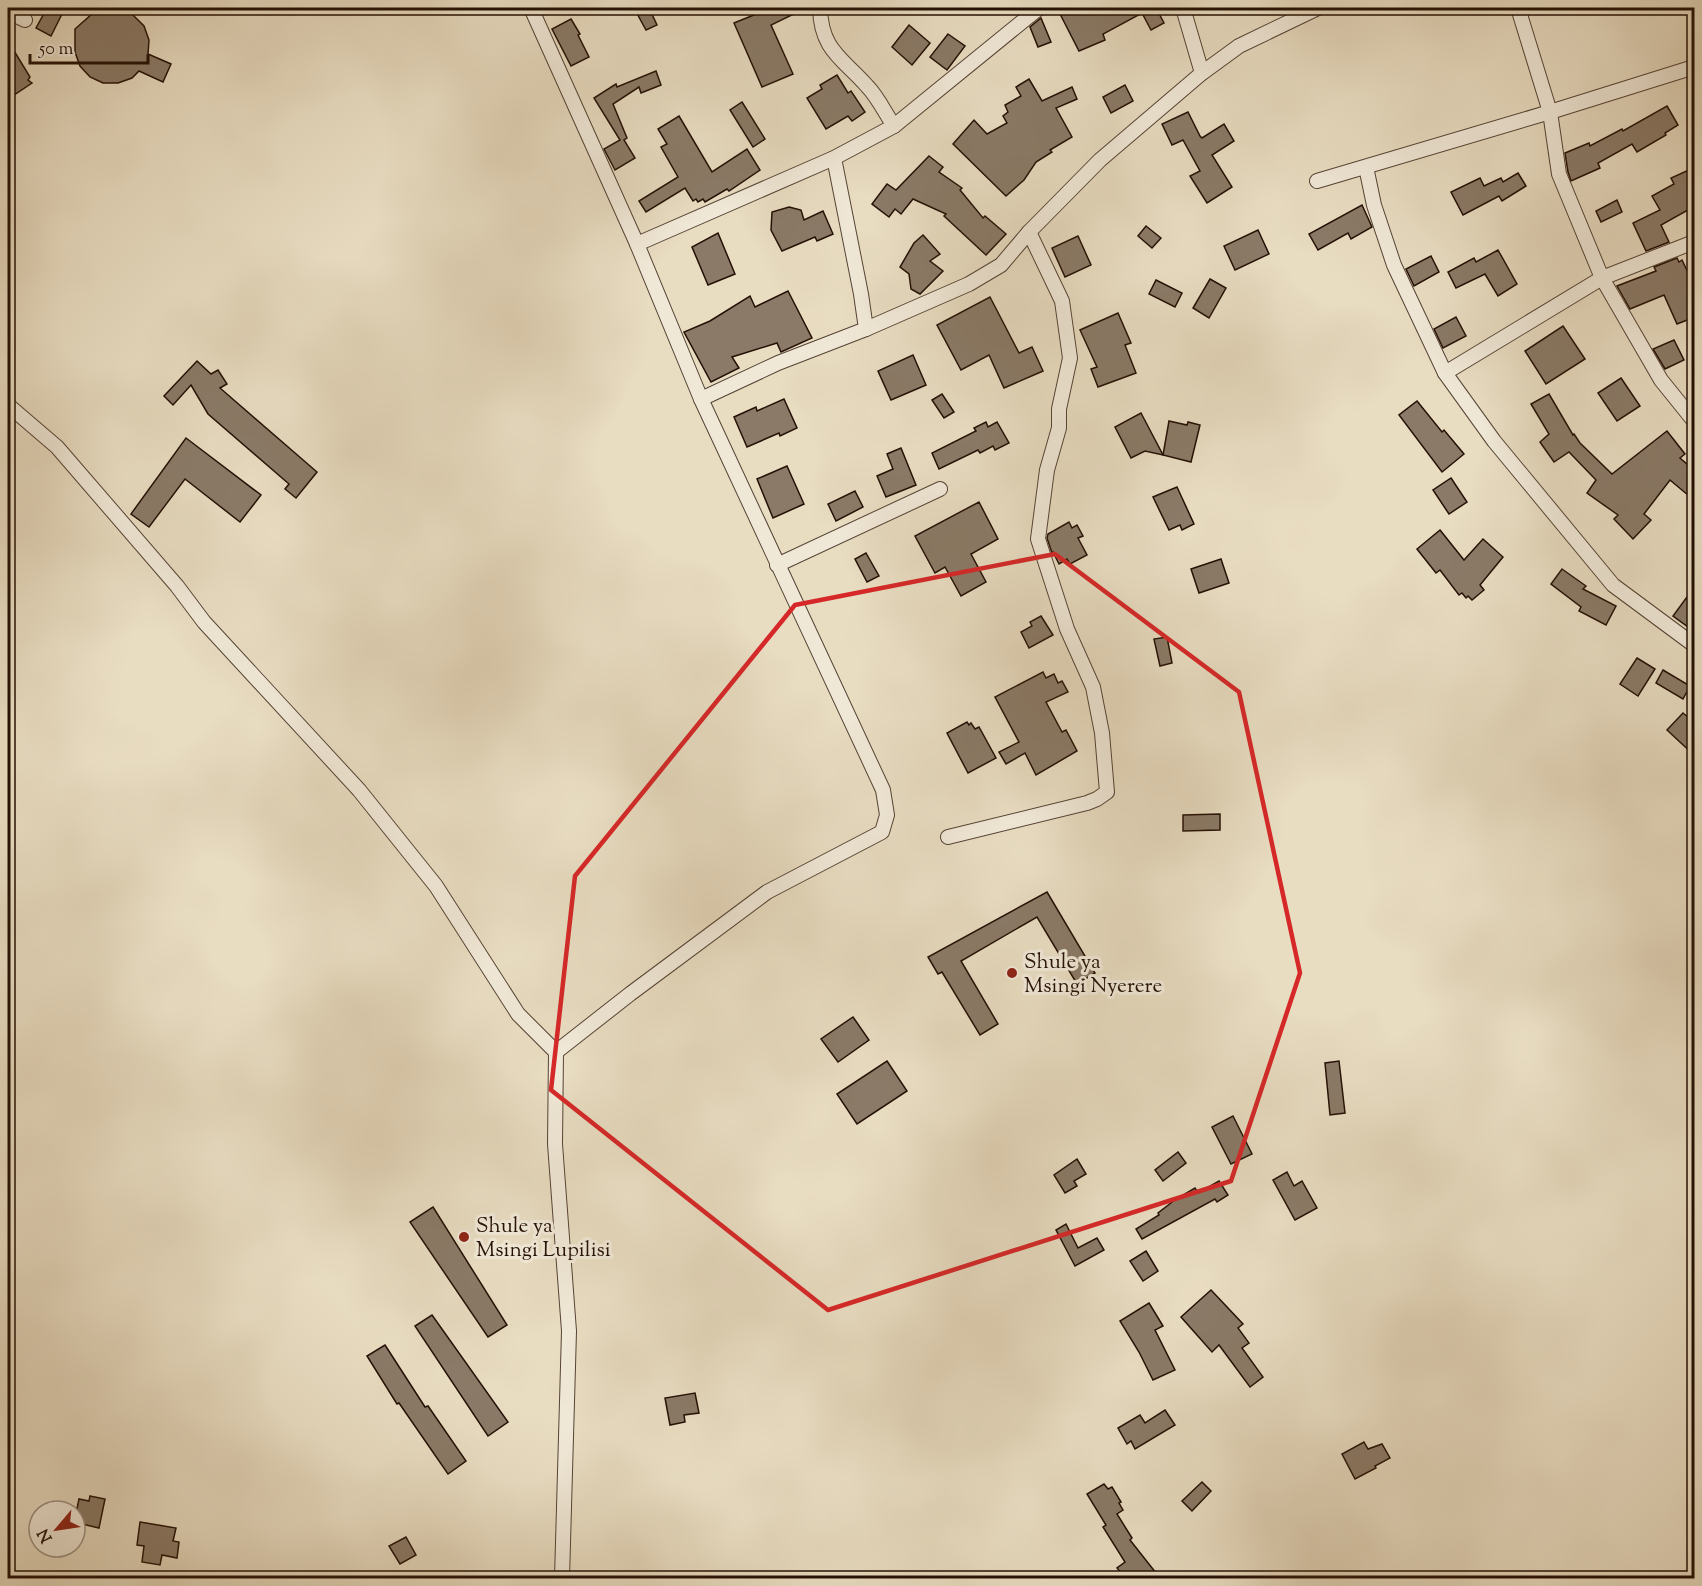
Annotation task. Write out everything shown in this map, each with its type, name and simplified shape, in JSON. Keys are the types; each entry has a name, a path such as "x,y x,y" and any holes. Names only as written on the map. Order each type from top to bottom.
{"street":[{"path":"531,8 637,244 701,399 883,790 887,816 882,832 767,892 556,1052"},
{"path":"820,8 821,24 833,52 869,88 894,126"},
{"path":"637,244 834,158 894,126 1039,8"},
{"path":"1183,8 1202,73"},
{"path":"701,399 778,363 866,329 969,284 1001,265 1029,232 1101,160 1202,73 1239,46 1318,8"},
{"path":"1518,8 1550,112 1559,174 1602,278 1661,380 1695,421"},
{"path":"8,12 25,20"},
{"path":"1317,181 1695,67"},
{"path":"834,158 866,329"},
{"path":"1366,166 1374,205 1394,265 1445,374 1494,441 1613,585 1695,645"},
{"path":"948,837 1087,803 1107,792 1102,733 1093,687 1066,630 1038,539 1047,470 1059,428 1059,409 1070,358 1062,301 1029,232"},
{"path":"1445,374 1602,278 1695,242"},
{"path":"8,405 57,447 177,586 204,622 358,790 436,886 518,1014 556,1052 555,1144 569,1331 562,1578"},
{"path":"777,565 940,489"}],"highlighted area":[{"path":"1055,554 1239,692 1300,973 1231,1181 828,1310 551,1090 575,876 795,605"}],"building":[{"path":"47,8 65,8 51,36 36,28"},
{"path":"634,8 649,8 657,25 646,30"},
{"path":"771,8 806,8 771,25 793,74 762,87 734,23"},
{"path":"1057,8 1156,8 1164,23 1151,30 1142,13 1103,34 1105,40 1079,51"},
{"path":"105,9 120,9 133,15 144,26 149,40 148,54 171,64 163,82 139,71 132,78 118,83 103,83 90,77 80,66 75,52 75,29 92,14"},
{"path":"1041,18 1051,42 1038,47 1030,27"},
{"path":"571,19 589,57 571,66 552,29"},
{"path":"909,25 930,43 912,65 892,47"},
{"path":"948,34 965,46 947,70 930,57"},
{"path":"8,41 30,77 28,80 32,83 8,99"},
{"path":"656,71 661,85 641,93 639,87 613,104 627,138 624,140 635,158 615,170 604,149 620,140 594,98 616,84 617,87"},
{"path":"837,75 848,93 851,91 865,112 852,121 848,116 826,129 807,98 822,89 820,85"},
{"path":"1029,79 1042,101 1072,87 1077,99 1056,108 1072,137 1050,150 1052,152 1036,162 1024,180 1006,196 953,144 974,120 987,134 1007,123 1003,116 1008,112 1005,105 1021,96 1016,87"},
{"path":"1125,85 1133,101 1111,113 1103,97"},
{"path":"742,102 765,139 753,147 730,110"},
{"path":"1667,106 1678,125 1665,133 1666,135 1637,152 1632,144 1598,163 1600,168 1571,181 1565,153 1589,143 1590,146 1622,129 1623,131"},
{"path":"1188,112 1202,138 1224,124 1234,141 1212,155 1232,187 1207,203 1190,176 1200,171 1183,140 1172,145 1162,124"},
{"path":"679,116 712,172 747,149 760,170 729,191 727,189 705,202 703,199 698,202 696,199 693,201 685,188 646,212 639,201 678,177 661,147 667,144 658,129"},
{"path":"929,156 943,167 939,172 962,188 960,190 983,218 985,216 1006,234 986,255 944,216 946,214 913,199 901,214 895,209 889,217 872,204 887,184 896,190"},
{"path":"1691,169 1695,178 1695,206 1661,225 1669,242 1646,251 1633,223 1660,210 1652,196 1674,184 1671,178"},
{"path":"1518,173 1526,186 1502,201 1499,196 1463,215 1451,192 1480,178 1484,186 1501,178 1503,182"},
{"path":"1617,200 1622,212 1601,222 1596,211"},
{"path":"1362,205 1372,227 1351,239 1348,233 1318,250 1309,234"},
{"path":"789,207 801,210 804,220 823,211 833,234 817,241 815,237 782,251 771,230 772,212"},
{"path":"1146,226 1161,238 1152,248 1138,236"},
{"path":"1258,230 1269,254 1235,270 1224,246"},
{"path":"718,233 735,274 708,285 692,247"},
{"path":"923,235 940,254 930,261 943,271 920,294 911,289 909,274 900,267 914,243"},
{"path":"1078,236 1091,265 1065,277 1052,248"},
{"path":"1498,250 1517,284 1498,296 1485,274 1456,288 1448,272 1474,258 1476,262"},
{"path":"1431,256 1439,272 1414,286 1406,269"},
{"path":"1677,258 1679,262 1682,260 1695,287 1695,317 1677,324 1664,295 1630,309 1617,286 1656,271 1654,267"},
{"path":"1210,279 1226,288 1209,318 1193,308"},
{"path":"1156,280 1182,293 1175,307 1149,294"},
{"path":"788,291 812,338 781,352 777,343 732,357 739,368 711,382 684,332 710,321 750,296 755,307"},
{"path":"990,297 1019,353 1032,347 1043,371 1004,388 989,355 961,370 937,325"},
{"path":"1118,313 1131,343 1125,345 1136,373 1098,387 1091,369 1097,367 1080,330"},
{"path":"1456,317 1466,336 1443,348 1434,329"},
{"path":"1563,326 1585,359 1546,384 1525,351"},
{"path":"1674,340 1684,360 1665,369 1653,349"},
{"path":"913,355 926,385 891,400 878,371"},
{"path":"197,361 211,374 218,370 227,384 220,388 317,472 296,498 285,489 289,484 208,414 191,385 173,405 164,396"},
{"path":"1621,378 1640,406 1617,421 1598,393"},
{"path":"942,394 954,412 944,418 932,400"},
{"path":"1549,394 1573,435 1612,474 1667,431 1685,454 1680,458 1695,471 1695,501 1670,480 1644,514 1651,520 1633,539 1614,519 1618,515 1587,493 1596,480 1569,452 1554,462 1540,442 1549,434 1531,404"},
{"path":"784,399 797,428 747,447 734,417 756,407 757,411"},
{"path":"1417,401 1442,432 1444,430 1464,454 1442,472 1399,415"},
{"path":"1141,413 1163,455 1145,451 1131,458 1115,427"},
{"path":"1169,421 1200,425 1191,462 1163,455"},
{"path":"986,422 988,427 997,422 1009,443 995,450 993,446 980,453 978,450 939,469 932,453 976,431 974,428"},
{"path":"186,438 261,495 240,522 185,479 149,527 131,514"},
{"path":"901,448 916,485 886,497 877,476 893,469 887,454"},
{"path":"787,466 804,504 773,518 757,479"},
{"path":"1451,478 1467,502 1449,514 1433,490"},
{"path":"1177,487 1194,524 1182,530 1180,525 1169,530 1153,497"},
{"path":"855,491 863,507 836,521 828,504"},
{"path":"979,502 998,539 971,554 986,582 961,596 945,567 935,573 915,536"},
{"path":"1069,522 1072,528 1077,525 1083,536 1078,538 1087,555 1070,564 1067,559 1059,564 1047,538 1048,534"},
{"path":"1440,530 1464,560 1483,539 1503,557 1480,585 1484,590 1472,600 1468,596 1466,598 1462,593 1459,595 1440,570 1436,573 1417,549"},
{"path":"866,553 879,576 867,582 855,559"},
{"path":"1221,559 1229,583 1199,593 1191,569"},
{"path":"1562,569 1586,586 1583,589 1616,606 1606,625 1579,611 1581,607 1551,584"},
{"path":"1695,586 1695,632 1673,616"},
{"path":"1041,616 1053,635 1029,648 1021,632 1032,626 1030,622"},
{"path":"1167,637 1172,663 1160,666 1154,639"},
{"path":"1637,658 1655,669 1638,696 1620,684"},
{"path":"1663,670 1690,686 1683,699 1656,683"},
{"path":"1043,672 1046,678 1054,674 1058,683 1062,681 1068,692 1046,702 1062,732 1066,730 1077,751 1036,775 1025,753 1006,764 999,752 1019,742 995,697"},
{"path":"1683,713 1695,723 1695,756 1667,730"},
{"path":"967,722 969,725 971,723 975,729 979,727 996,758 968,773 947,733"},
{"path":"1220,814 1220,830 1183,831 1183,815"},
{"path":"1047,892 1095,973 1077,984 1037,917 961,961 998,1024 980,1035 942,972 938,974 928,957"},
{"path":"853,1017 869,1040 838,1062 821,1039"},
{"path":"887,1061 907,1091 857,1124 837,1094"},
{"path":"1339,1061 1345,1113 1330,1115 1325,1063"},
{"path":"1233,1116 1252,1154 1231,1164 1212,1127"},
{"path":"1178,1152 1186,1163 1163,1181 1155,1170"},
{"path":"1077,1159 1086,1174 1074,1181 1077,1186 1065,1193 1054,1175"},
{"path":"1287,1172 1294,1186 1302,1181 1317,1208 1295,1220 1273,1180"},
{"path":"1219,1181 1228,1195 1217,1202 1215,1199 1142,1239 1136,1229 1159,1215 1158,1213 1176,1199 1195,1188 1198,1193"},
{"path":"433,1207 507,1325 488,1337 410,1222"},
{"path":"1066,1224 1078,1248 1097,1238 1104,1250 1075,1266 1056,1230"},
{"path":"1146,1251 1158,1271 1143,1281 1130,1261"},
{"path":"1211,1290 1243,1324 1238,1328 1249,1343 1242,1348 1263,1377 1250,1387 1219,1345 1212,1352 1181,1317"},
{"path":"1149,1303 1163,1326 1155,1330 1175,1370 1153,1380 1120,1321"},
{"path":"432,1315 508,1422 488,1436 415,1326"},
{"path":"385,1345 425,1407 428,1406 466,1461 448,1474 399,1403 397,1404 367,1356"},
{"path":"695,1393 699,1413 684,1415 685,1422 670,1425 665,1398"},
{"path":"1165,1410 1175,1425 1135,1449 1131,1441 1127,1444 1118,1428 1140,1415 1145,1423"},
{"path":"1364,1442 1368,1449 1382,1444 1390,1458 1355,1479 1342,1454"},
{"path":"1202,1482 1211,1491 1192,1511 1182,1501"},
{"path":"1104,1484 1108,1489 1112,1487 1121,1502 1119,1503 1123,1510 1117,1514 1132,1538 1130,1540 1160,1578 1125,1578 1117,1568 1125,1562 1103,1527 1106,1525 1087,1494"},
{"path":"90,1496 105,1499 99,1528 87,1525 87,1501 89,1501"},
{"path":"140,1522 176,1528 173,1541 179,1542 177,1558 162,1555 160,1565 142,1562 144,1546 137,1545"},
{"path":"406,1537 416,1555 400,1564 389,1546"}],"place":[{"name":"Shule ya Msingi Nyerere","path":"1012,973"},
{"name":"Shule ya Msingi Lupilisi","path":"464,1237"}]}
